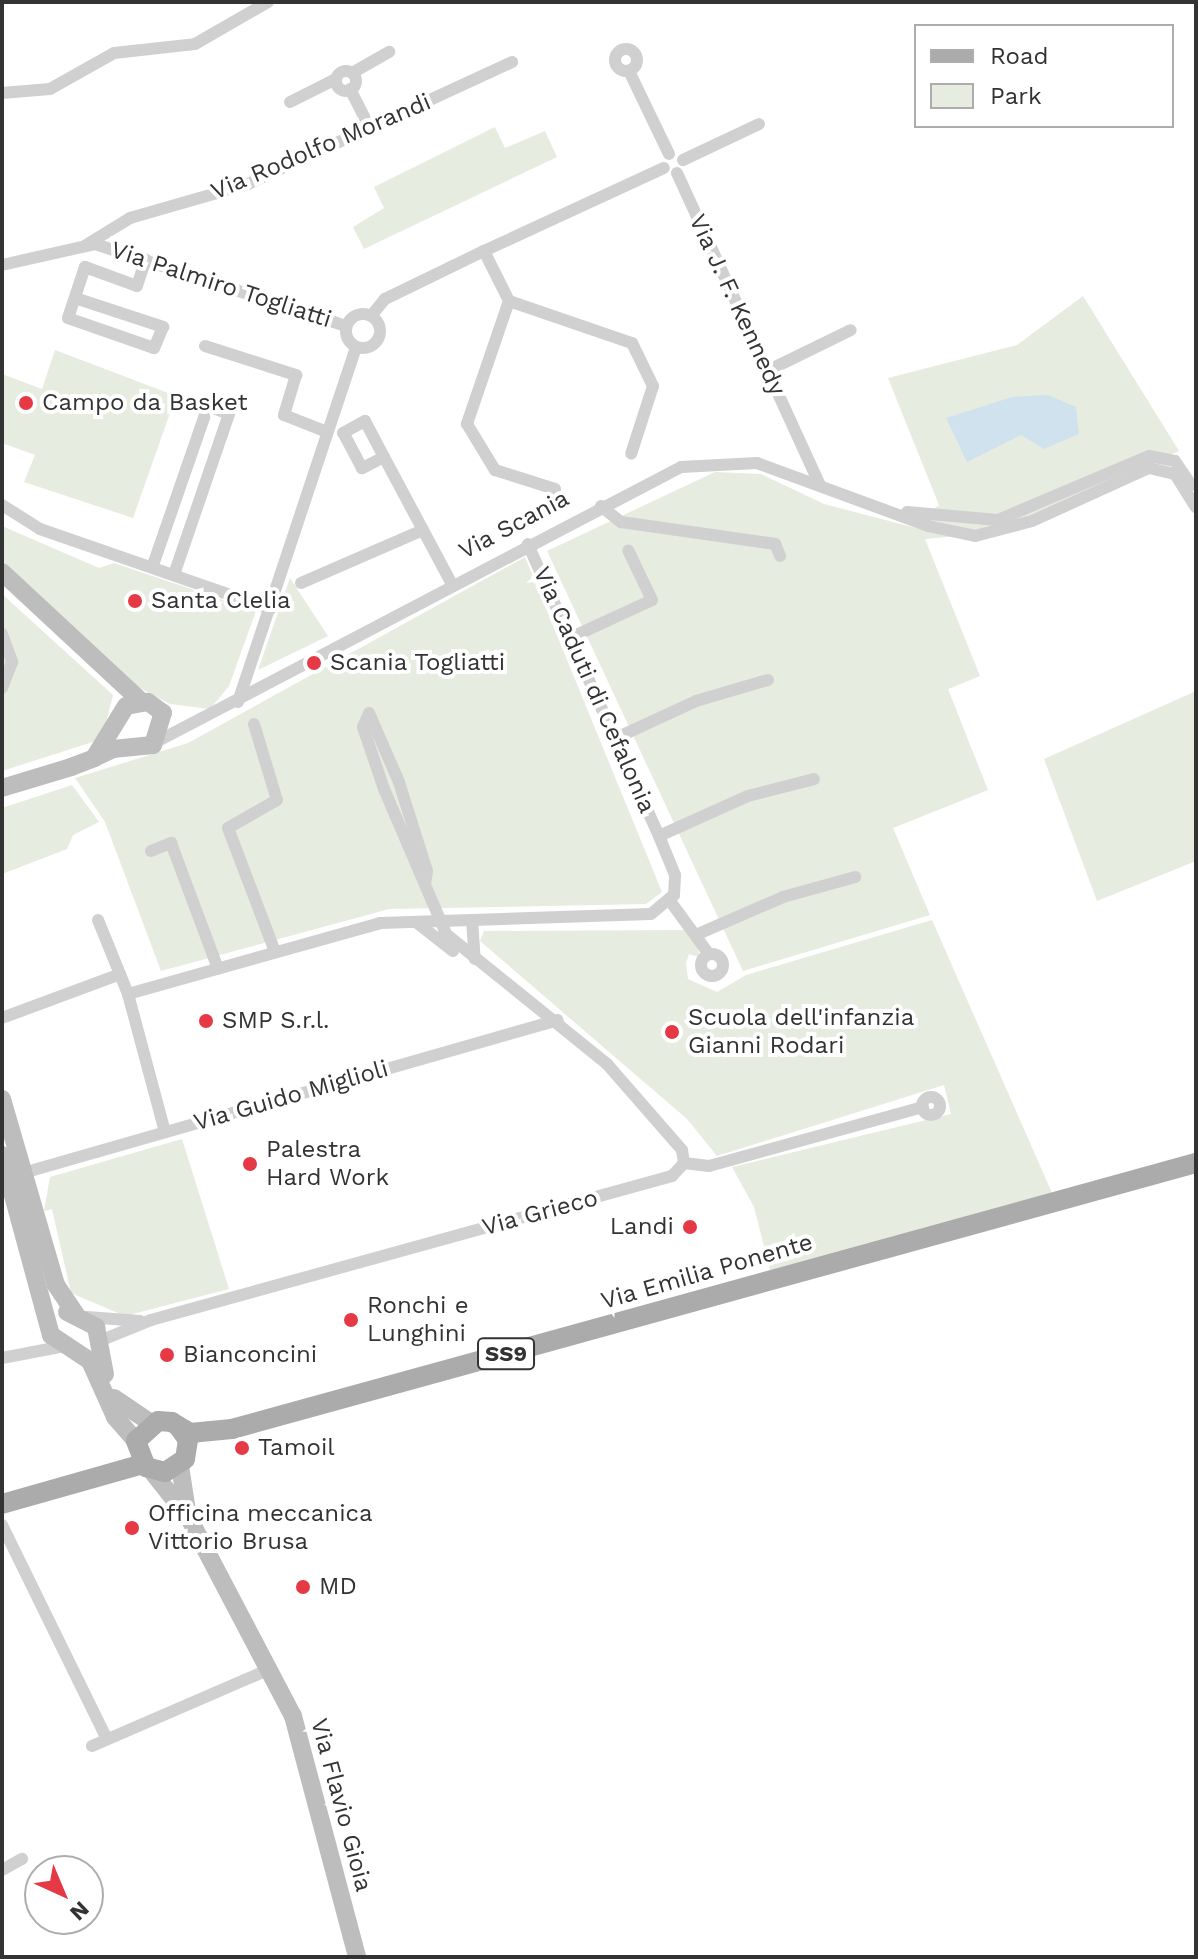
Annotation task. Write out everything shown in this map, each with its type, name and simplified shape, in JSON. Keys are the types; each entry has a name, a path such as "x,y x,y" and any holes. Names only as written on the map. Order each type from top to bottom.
{"main road":[{"path":"2,572 118,683 163,713 158,741"},
{"path":"118,683 118,719 128,745"},
{"path":"94,758 118,719 141,701"},
{"name":"Via Scania","path":"2,788 128,745 158,741"},
{"path":"2,1099 50,1330 82,1347 118,1404 151,1423 178,1426 189,1518"},
{"path":"2,1155 16,1175 59,1292 77,1315 94,1324 82,1347"},
{"name":"Via Emilia Ponente","path":"232,1429 1196,1163"},
{"path":"50,1330 57,1314 77,1315"},
{"path":"82,1347 139,1458 189,1518"},
{"path":"139,1458 151,1423"},
{"name":"SS9","path":"178,1426 190,1433 232,1429"},
{"name":"SS9","path":"184,1458 232,1429"},
{"path":"2,1504 139,1458"},
{"path":"2,1496 139,1458 184,1458"},
{"name":"Via Flavio Gioia","path":"189,1518 293,1716 357,1957"}],"street":[{"path":"2,93 50,89 114,53 195,44 268,2"},
{"path":"290,102 389,52"},
{"name":"Via Rodolfo Morandi","path":"86,245 130,218 248,184 512,62"},
{"path":"629,71 669,154 683,160"},
{"path":"350,89 352,73"},
{"path":"336,79 350,89 370,128"},
{"path":"664,168 677,173 683,160 759,124"},
{"path":"356,347 346,326 355,316 371,316 385,299 664,168 669,154"},
{"name":"Via J. F. Kennedy","path":"677,173 820,485"},
{"name":"Via Palmiro Togliatti","path":"2,265 86,245 146,259 346,326"},
{"path":"484,251 509,301 632,343 653,386 631,454"},
{"path":"75,298 163,327 154,348 68,318 85,267 137,286 146,259"},
{"path":"509,301 467,424 495,470 555,489"},
{"name":"Via Palmiro Togliatti","path":"238,702 356,347 378,338 371,316"},
{"path":"767,371 851,330"},
{"path":"205,346 296,375 284,415 327,432"},
{"path":"153,565 208,406 229,414 175,572"},
{"path":"796,476 798,437"},
{"name":"Via Scania","path":"876,506 987,523 1158,455 1181,466 1196,495"},
{"path":"384,457 453,586"},
{"name":"Via Scania","path":"158,741 192,720 238,702 601,506 704,462 757,463 956,534 986,536 1155,467 1175,474 1196,507"},
{"path":"2,505 40,529 175,572 271,609"},
{"path":"601,506 621,522 775,544 780,556"},
{"path":"301,583 423,530"},
{"name":"Via Caduti di Cefalonia","path":"528,544 572,637 675,875 670,901"},
{"path":"572,637 652,600 628,550"},
{"path":"2,634 12,662 2,688"},
{"path":"616,738 696,701 768,680"},
{"path":"163,713 192,720"},
{"path":"425,884 415,876 365,734 362,719 369,713 377,718 408,808 425,884 440,921 475,959"},
{"path":"254,724 277,800 228,828 275,952"},
{"name":"Via Caduti di Cefalonia","path":"659,836 748,796 814,779"},
{"path":"151,851 171,843 218,969"},
{"path":"698,934 783,897 855,877"},
{"path":"128,994 380,923 651,914 670,901 698,934 709,954"},
{"path":"98,920 128,994 165,1132"},
{"path":"472,920 475,959"},
{"path":"416,922 475,959 558,1020 647,1106 682,1150 684,1163"},
{"path":"2,1018 120,974"},
{"name":"Via Guido Miglioli","path":"16,1175 558,1020"},
{"name":"Via Grieco","path":"151,1320 672,1176 684,1163 709,1166 923,1107"},
{"path":"77,1315 151,1320"},
{"path":"2,1358 82,1347 151,1320"},
{"path":"17,1354 50,1330"},
{"path":"2,1525 107,1739"},
{"path":"92,1746 270,1669"},
{"path":"2,1870 22,1859"}],"green space":[{"path":"495,127 505,148 545,131 557,157 364,249 353,227 384,208 374,187"},
{"path":"1083,296 1179,451 989,533 925,539 980,676 948,689 988,790 893,828 930,915 743,971 547,551 715,472 761,474 824,504 920,529 918,522 939,505 888,378 1017,345"},
{"path":"55,350 176,396 133,518 24,482 35,455 2,443 2,374 42,389"},
{"path":"2,526 99,568 114,563 256,611 229,686 210,709 170,704 138,687 2,560"},
{"path":"525,557 662,892 646,904 389,909 161,971 105,822 75,778 188,743"},
{"path":"290,578 328,636 258,670"},
{"path":"2,594 113,695 102,739 2,771"},
{"path":"1196,691 1196,861 1097,901 1044,759"},
{"path":"72,785 99,822 73,835 67,849 2,874 2,808"},
{"path":"932,920 1056,1202 773,1282 754,1207 732,1167 951,1114 944,1085 717,1156 687,1119 480,941 484,931 686,930 698,943 699,957 689,954 686,963 688,979 717,992 746,975"},
{"path":"182,1139 229,1289 125,1316 71,1293 52,1209 44,1211 50,1177"}],"water":[{"path":"1048,395 1076,407 1079,434 1044,449 1021,435 967,462 946,418 1012,397"}],"place":[{"name":"Campo da Basket","path":"26,403"},
{"name":"Santa Clelia","path":"135,601"},
{"name":"Scania Togliatti","path":"314,663"},
{"name":"SMP S.r.l.","path":"206,1021"},
{"name":"Scuola dell'infanzia Gianni Rodari","path":"672,1032"},
{"name":"Palestra Hard Work","path":"250,1164"},
{"name":"Landi","path":"690,1227"},
{"name":"Ronchi e Lunghini","path":"351,1320"},
{"name":"Bianconcini","path":"167,1355"},
{"name":"Tamoil","path":"242,1448"},
{"name":"Officina meccanica Vittorio Brusa","path":"132,1528"},
{"name":"MD","path":"303,1587"}]}
